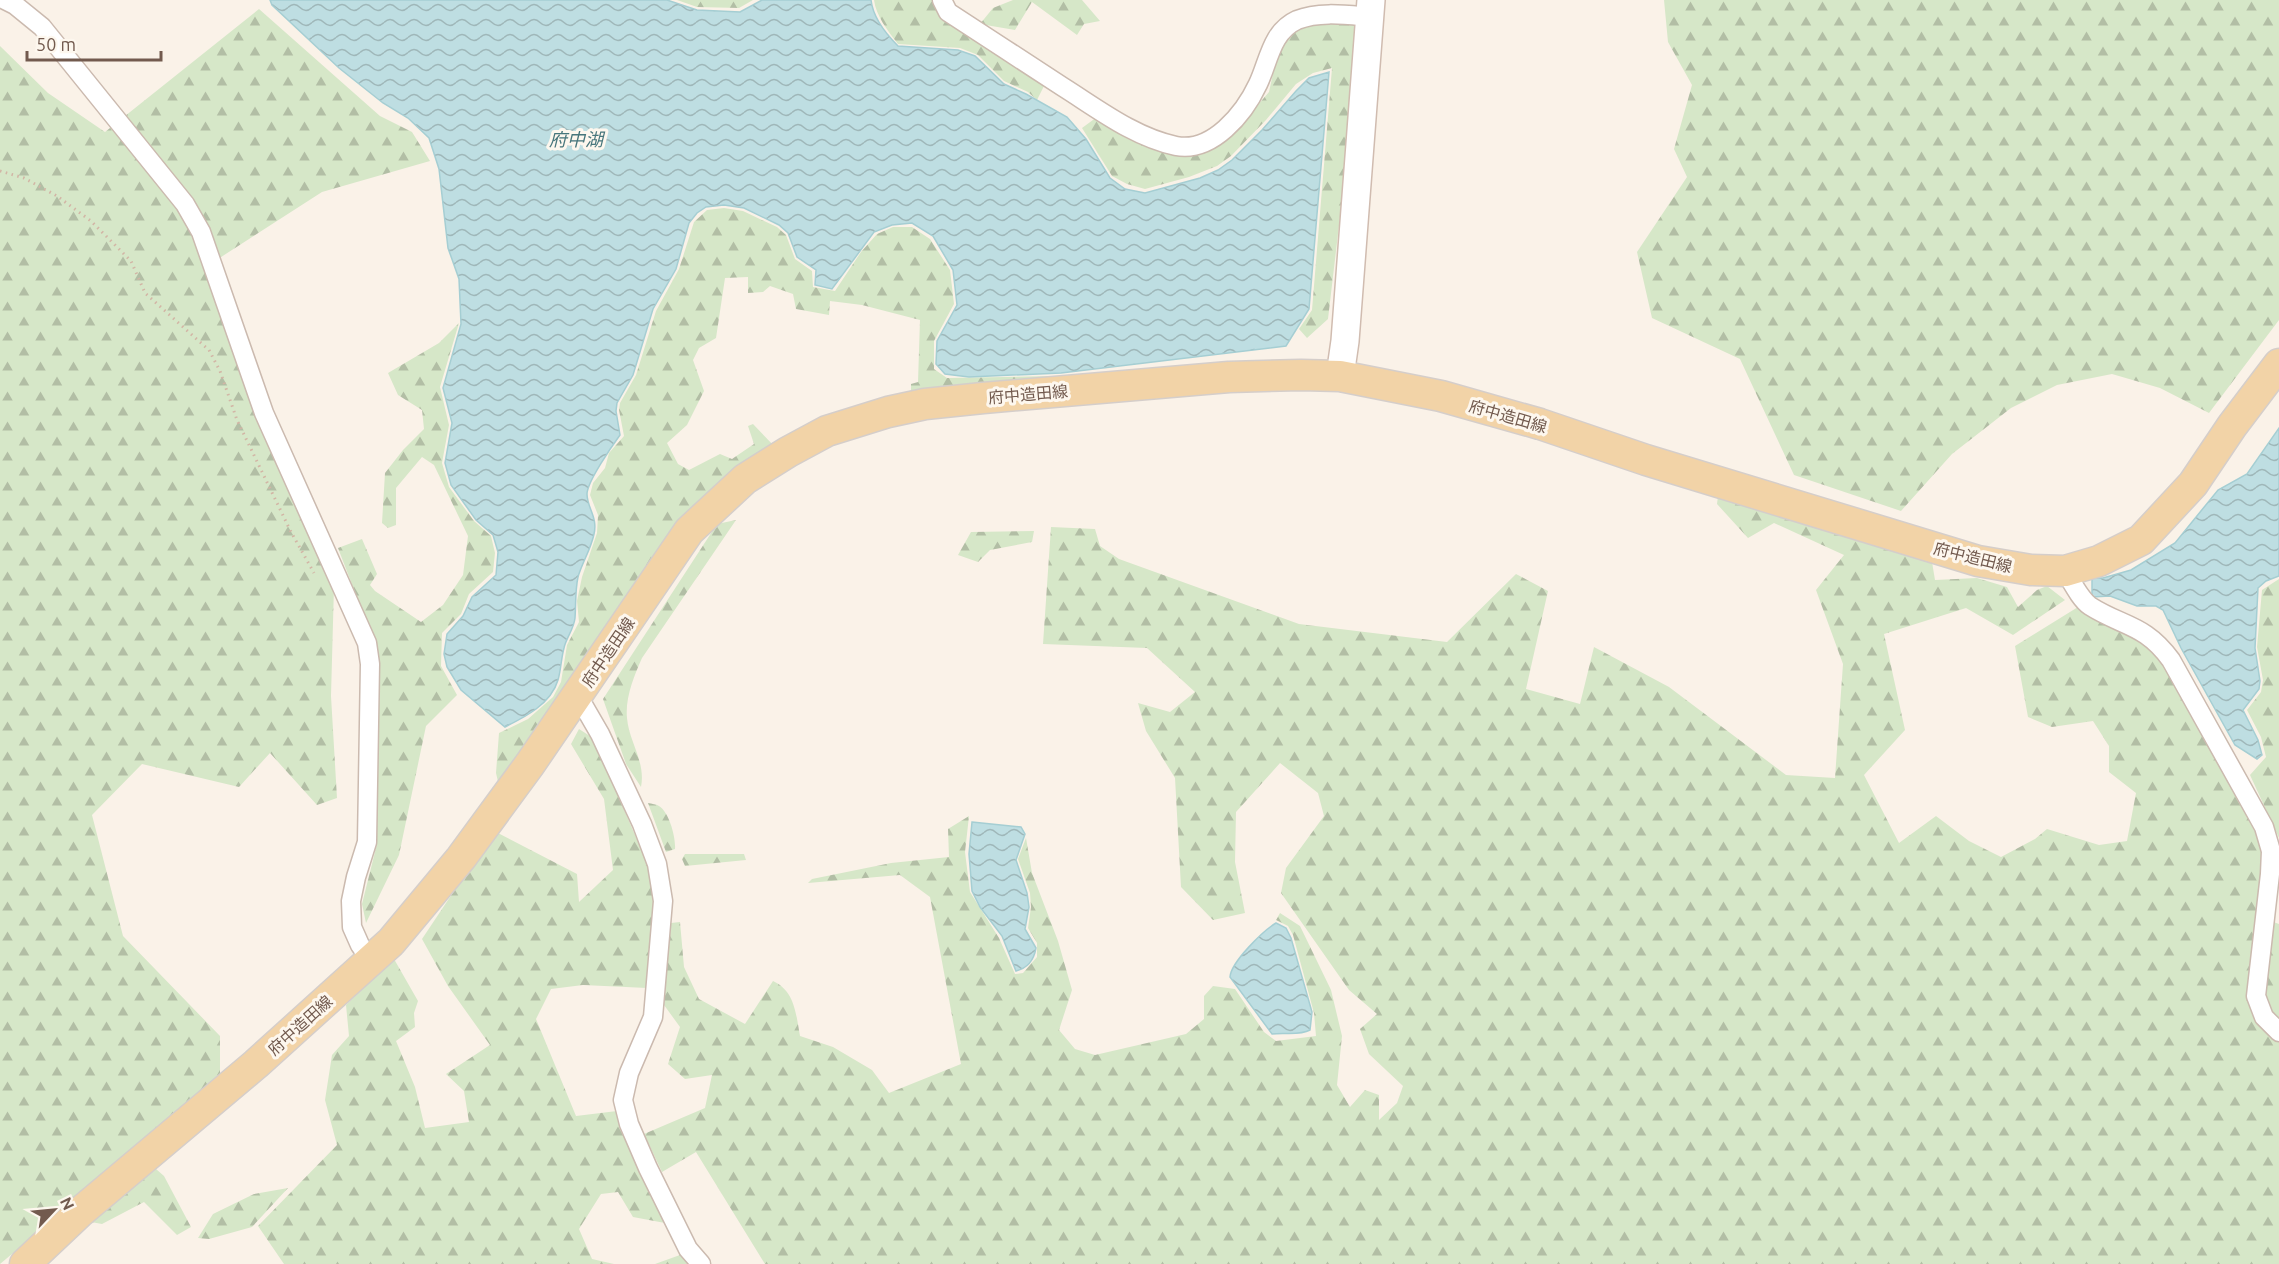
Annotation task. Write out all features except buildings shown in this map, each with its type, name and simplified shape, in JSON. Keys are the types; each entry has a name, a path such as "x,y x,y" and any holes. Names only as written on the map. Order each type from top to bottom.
{"main road":[{"name":"府中造田線","path":"25,1264 79,1213 256,1064 391,942 460,858 578,696 689,531 745,479 827,431 888,412 925,404 1229,377 1340,376 1441,396 1540,424 1646,460 1978,561 2031,570 2065,572 2099,561 2141,540 2193,484 2232,426 2279,364"}],"street":[{"path":"5,0 15,5 42,27 135,145 185,204 196,223 264,413 367,643 370,664 368,842 356,877 351,901 352,927 370,961"},
{"path":"942,0 948,12 1117,122 1155,140 1178,146 1196,145 1209,140 1229,125 1242,110 1258,84 1270,50 1281,31 1297,20 1370,9 1345,341 1340,376"},
{"path":"2065,572 2088,605 2135,627 2159,643 2171,660 2264,827 2271,851 2270,874 2256,996 2264,1017 2279,1032"},
{"path":"578,696 642,824 657,864 663,901 653,1017 629,1073 623,1100 629,1124 648,1168 688,1249 701,1264"}],"path":[{"path":"0,171 24,178 57,196 91,221 131,261 145,293 209,350 220,371 237,420 291,532 318,579"}],"green space":[{"path":"677,0 753,0 739,8 697,7"},
{"path":"874,0 939,0 1046,82 1037,100 1028,92 1004,81 978,55 960,48 898,44 880,18"},
{"path":"1013,0 1082,0 1100,21 1084,24 1077,35 1032,2 1015,30 980,24 993,8"},
{"path":"1664,0 2279,0 2279,320 2209,413 2160,388 2112,374 2057,385 2011,408 1952,454 1901,511 1794,475 1740,359 1652,318 1637,252 1687,177 1674,149 1692,85 1668,42"},
{"path":"259,9 380,116 412,132 430,161 322,192 204,268 334,586 331,696 337,798 317,805 270,753 239,787 142,764 92,815 123,936 220,1036 220,1080 0,1264 0,46 48,93 105,132"},
{"path":"1363,21 1328,319 1307,338 1299,329 1312,310 1332,68 1313,73 1296,84 1266,120 1231,156 1217,166 1189,177 1145,189 1127,184 1112,176 1082,128 1097,117 1193,153 1250,114 1269,92 1280,42 1302,24"},
{"path":"724,208 743,211 777,227 786,235 795,259 812,271 813,287 835,291 861,252 877,234 893,227 912,227 930,239 950,270 954,304 934,341 934,369 947,378 1052,376 1052,381 911,398 911,384 918,382 920,320 862,305 830,301 829,315 796,309 793,294 770,286 763,292 748,293 748,277 725,278 716,338 699,348 693,360 704,391 687,425 667,443 678,464 689,470 720,454 732,459 754,444 748,426 753,424 776,448 692,508 499,786 496,773 499,733 528,719 553,697 561,682 567,645 579,622 577,601 582,577 597,533 598,515 590,495 593,483 605,468 609,453 624,436 619,410 620,403 636,375 656,311 679,269 694,222 707,210"},
{"path":"459,323 440,387 449,425 442,463 449,487 474,521 491,536 495,553 493,572 469,594 461,614 442,633 441,666 457,695 426,726 399,855 366,923 362,904 377,844 376,647 338,548 362,539 377,574 370,585 375,591 421,622 443,605 463,575 468,536 434,465 422,457 396,488 396,525 388,528 382,523 385,473 424,429 422,410 398,395 388,373 439,343"},
{"path":"1718,496 1932,562 1935,580 1977,578 2007,587 2018,607 2037,590 2047,586 2065,600 2013,635 1966,608 1884,634 1905,730 1864,775 1899,843 1936,816 1969,841 2001,857 2035,839 2047,829 2099,845 2127,841 2136,793 2109,772 2109,746 2093,721 2052,727 2028,717 2015,646 2078,607 2145,644 2164,664 2263,846 2257,916 2279,924 2279,1264 765,1264 696,1152 662,1172 644,1134 705,1108 712,1075 685,1079 668,1064 680,1027 664,1005 671,923 680,922 684,967 699,999 745,1024 773,981 780,985 790,997 796,1012 800,1036 833,1047 872,1070 889,1093 961,1064 930,897 900,875 808,883 812,879 891,863 949,857 948,829 969,816 965,852 970,892 999,938 1015,974 1023,973 1037,957 1037,943 1028,928 1030,893 1018,859 1026,838 1032,873 1058,941 1072,990 1059,1030 1075,1049 1095,1055 1186,1034 1204,1019 1204,996 1213,986 1235,989 1264,1032 1276,1041 1316,1036 1314,1013 1293,935 1288,926 1276,920 1280,913 1300,926 1331,990 1342,1036 1337,1085 1350,1107 1365,1090 1379,1095 1379,1120 1397,1103 1403,1086 1369,1054 1360,1029 1377,1014 1349,990 1281,893 1286,868 1324,816 1318,793 1280,763 1236,812 1235,862 1245,913 1213,920 1181,887 1175,778 1146,731 1138,703 1170,712 1195,692 1147,648 1043,644 1051,527 1095,529 1100,546 1119,559 1299,624 1447,642 1516,574 1548,591 1526,689 1580,704 1594,647 1669,687 1786,775 1835,778 1843,664 1816,590 1844,555 1774,523 1748,538 1717,504"},
{"path":"736,520 642,658 633,680 627,703 627,718 641,769 641,787 626,764 603,699 717,524"},
{"path":"1034,531 1032,542 990,550 978,562 958,555 971,532"},
{"path":"2279,579 2279,838 2250,775 2266,757 2261,737 2247,710 2261,692 2263,680 2257,647 2262,590"},
{"path":"579,729 593,738 648,865 654,903 647,988 583,985 551,989 536,1019 576,1116 617,1111 665,1223 633,1217 618,1192 601,1194 579,1229 592,1259 614,1264 284,1264 258,1226 337,1145 325,1100 332,1055 349,1036 346,1005 394,959 418,1001 414,1013 415,1027 396,1041 415,1087 425,1128 469,1122 464,1091 446,1074 490,1045 448,986 422,939 494,831 577,874 579,902 613,870 604,799 571,744"},
{"path":"648,803 663,809 669,819 675,849 666,852"},
{"path":"685,854 744,854 746,860 685,866 682,859"},
{"path":"156,1169 164,1176 191,1227 177,1235 144,1202 102,1224 91,1222"},
{"path":"288,1188 252,1227 209,1239 198,1238 213,1214 254,1194"},
{"path":"680,1255 688,1264 655,1264"}],"water":[{"name":"府中湖","path":"270,0 667,0 697,10 740,12 762,0 871,0 877,19 898,46 958,50 975,56 1004,84 1067,117 1086,139 1110,178 1125,189 1145,193 1200,178 1218,170 1232,160 1262,130 1309,78 1329,72 1309,309 1286,346 1061,373 969,377 945,374 936,364 937,341 957,305 953,270 933,236 912,223 892,225 874,232 832,289 815,285 816,270 797,257 788,233 779,225 744,208 724,205 706,207 689,223 676,269 653,309 633,375 617,403 620,435 600,464 588,488 587,499 595,528 578,577 574,622 565,644 555,688 543,703 529,714 505,727 461,690 447,667 444,654 447,634 463,616 472,597 496,575 498,552 493,535 476,520 451,485 445,463 452,423 443,388 461,324 459,279 448,248 439,169 429,138 408,118 383,103 339,68 272,5"},
{"path":"2279,428 2279,576 2266,581 2258,588 2255,648 2260,681 2259,689 2243,710 2258,740 2262,755 2257,759 2235,745 2181,648 2163,610 2156,606 2137,606 2110,596 2092,597 2092,578 2103,578 2131,570 2175,543 2218,490 2247,474"},
{"path":"972,822 1021,827 1025,834 1016,860 1027,893 1029,907 1025,929 1036,948 1030,963 1016,971 1002,936 980,907 972,891 969,854"},
{"path":"1276,923 1286,928 1291,938 1312,1012 1310,1030 1306,1032 1272,1034 1230,977 1242,955"}]}
